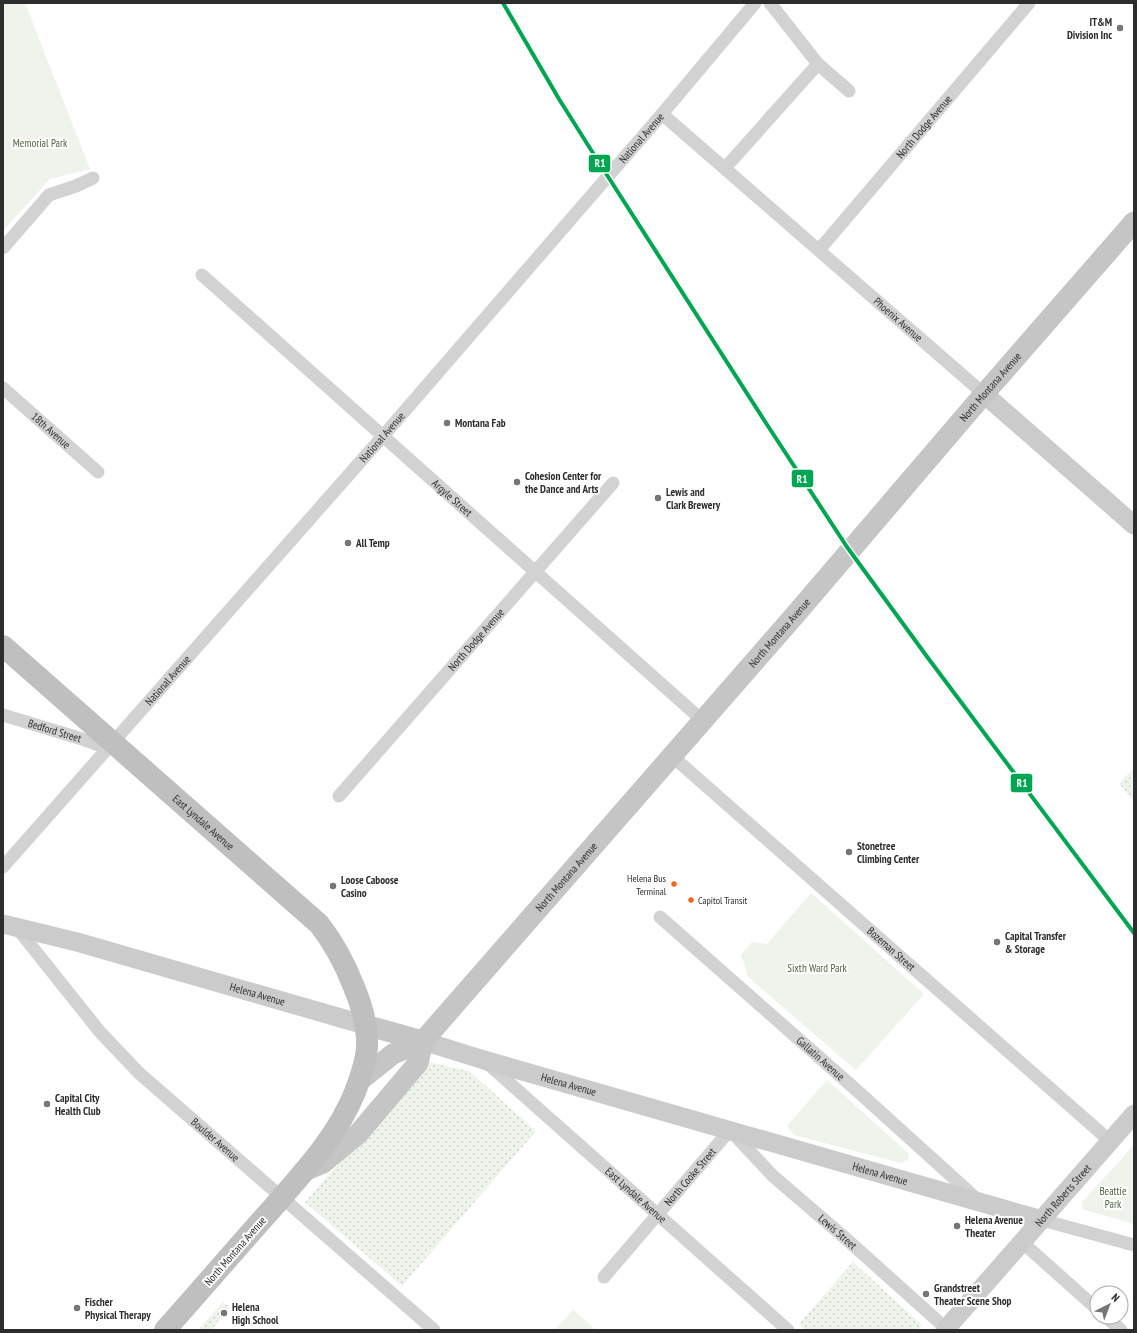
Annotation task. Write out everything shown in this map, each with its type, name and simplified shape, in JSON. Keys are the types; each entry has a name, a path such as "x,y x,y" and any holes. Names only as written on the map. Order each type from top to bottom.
{"highway":[{"name":"East Lyndale Avenue","path":"3,646 109,745 249,861 319,924 332,941 348,972 364,1014 365,1026"},
{"name":"North Montana Avenue","path":"165,1330 324,1147 342,1119 359,1081 367,1048 365,1026"}],"main road":[{"name":"North Montana Avenue","path":"359,1081 393,1054 423,1041 796,615 984,394 1133,226"},
{"name":"Helena Avenue","path":"365,1026 423,1041"},
{"name":"North Montana Avenue","path":"304,1171 323,1163 358,1134 418,1063 423,1041"}],"street":[{"name":"National Avenue","path":"3,867 383,436 662,114 755,3"},
{"path":"770,3 818,64 849,91"},
{"name":"North Dodge Avenue","path":"819,250 1029,3"},
{"path":"725,168 818,64"},
{"name":"Phoenix Avenue","path":"662,114 1134,525"},
{"path":"3,248 49,195 76,186 93,178"},
{"name":"Argyle Street","path":"202,275 703,721"},
{"name":"18th Avenue","path":"3,388 98,472"},
{"name":"North Dodge Avenue","path":"339,796 613,483"},
{"name":"Bedford Street","path":"3,715 82,739 109,745"},
{"name":"Bozeman Street","path":"672,756 1110,1141"},
{"name":"Gallatin Avenue","path":"660,917 981,1202"},
{"name":"Helena Avenue","path":"10,926 77,942 365,1026"},
{"name":"Boulder Avenue","path":"10,926 100,1032 139,1073 434,1330"},
{"name":"Helena Avenue","path":"423,1041 484,1060 1134,1245"},
{"name":"East Lyndale Avenue","path":"484,1060 788,1330"},
{"name":"North Roberts Street","path":"946,1329 1134,1114"},
{"name":"North Cooke Street","path":"604,1277 730,1130"},
{"name":"Lewis Street","path":"730,1130 773,1176 844,1237 946,1329"},
{"path":"1022,1242 1089,1302"}],"green space":[{"name":"Memorial Park","path":"3,3 25,3 90,169 50,179 3,231"},
{"path":"1134,768 1134,802 1119,783"},
{"name":"Sixth Ward Park","path":"811,893 924,994 856,1070 749,978 742,960 741,955 752,942 767,944"},
{"path":"428,1062 469,1071 536,1131 402,1286 305,1202"},
{"path":"827,1080 909,1154 908,1160 900,1163 794,1135 787,1126"},
{"name":"Beattie Park","path":"1134,1145 1134,1224 1082,1209 1082,1202"},
{"path":"853,1262 922,1325 917,1330 805,1330 799,1324"},
{"path":"223,1302 230,1308 211,1330 198,1330"},
{"path":"573,1310 596,1330 555,1330"}],"transit line":[{"name":"R1","path":"503,3 559,99 598,161 847,547 928,658 1134,933"}],"place":[{"name":"IT&M Division Inc","path":"1120,28"},
{"name":"Montana Fab","path":"447,423"},
{"name":"Cohesion Center for the Dance and Arts","path":"517,482"},
{"name":"Lewis and Clark Brewery","path":"658,498"},
{"name":"All Temp","path":"348,543"},
{"name":"Stonetree Climbing Center","path":"849,852"},
{"name":"Helena Bus Terminal","path":"674,884"},
{"name":"Loose Caboose Casino","path":"333,886"},
{"name":"Capitol Transit","path":"691,900"},
{"name":"Capital Transfer & Storage","path":"997,942"},
{"name":"Capital City Health Club","path":"47,1104"},
{"name":"Helena Avenue Theater","path":"957,1226"},
{"name":"Grandstreet Theater Scene Shop","path":"926,1294"},
{"name":"Fischer Physical Therapy","path":"77,1308"},
{"name":"Helena High School","path":"224,1313"}]}
